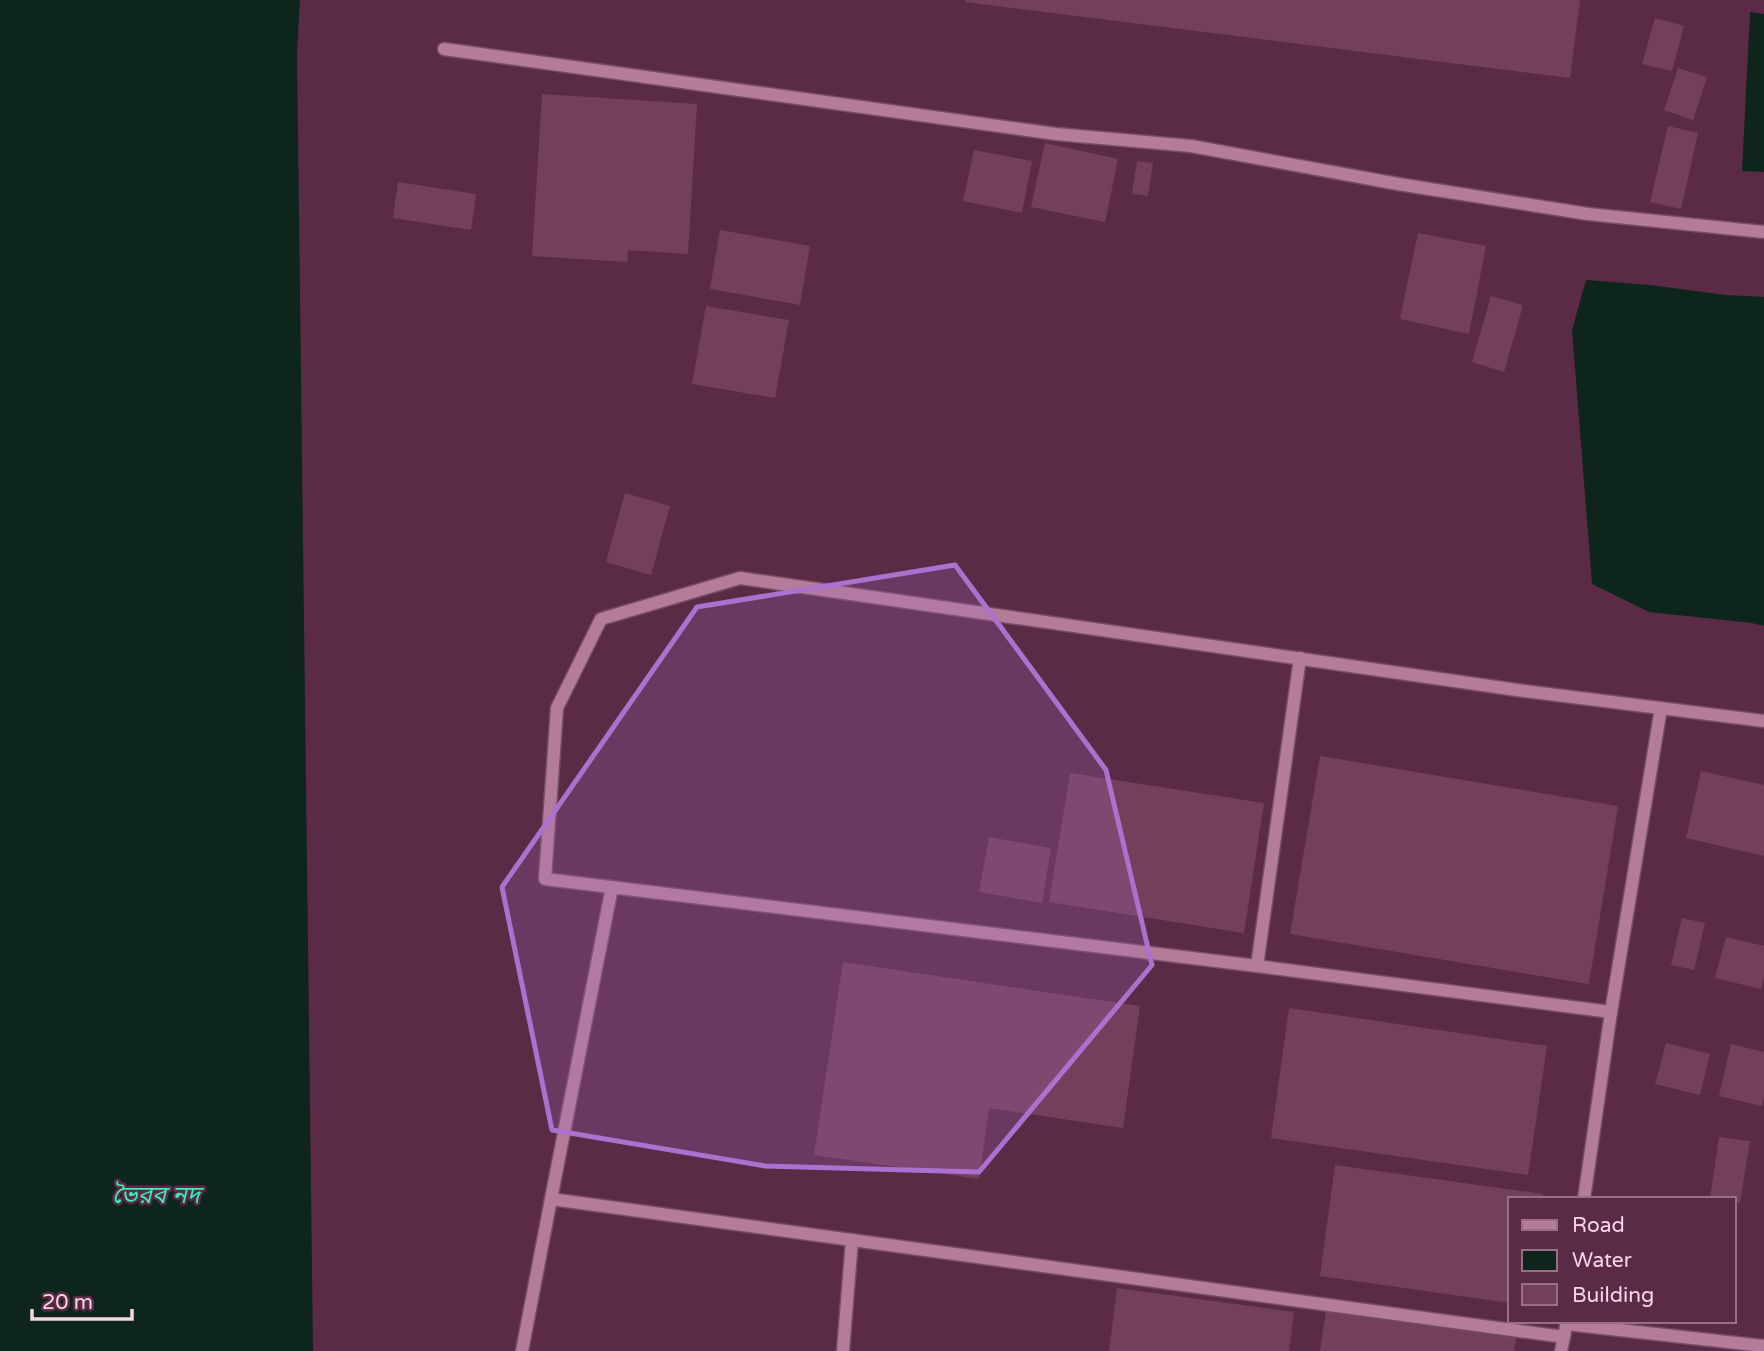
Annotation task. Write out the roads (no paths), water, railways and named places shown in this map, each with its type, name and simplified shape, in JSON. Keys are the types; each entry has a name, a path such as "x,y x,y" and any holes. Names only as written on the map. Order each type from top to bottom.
{"street":[{"path":"444,49 1056,134 1191,146 1398,184 1588,214 1764,232"},
{"path":"1611,1012 545,879 557,709 601,619 740,578 1524,691 1764,721"},
{"path":"1257,966 1300,658"},
{"path":"1584,1197 1611,1012 1661,708"},
{"path":"522,1351 612,887"},
{"path":"551,1199 852,1240 1508,1320"},
{"path":"843,1351 852,1240"},
{"path":"1533,1323 1764,1346"},
{"path":"1561,1351 1566,1327"}],"water":[{"name":"ভৈরব নদ","path":"0,0 300,0 297,53 313,1351 0,1351"},
{"path":"1750,12 1764,14 1764,172 1742,171"},
{"path":"1586,280 1764,297 1764,626 1649,612 1592,584 1572,330"}]}
